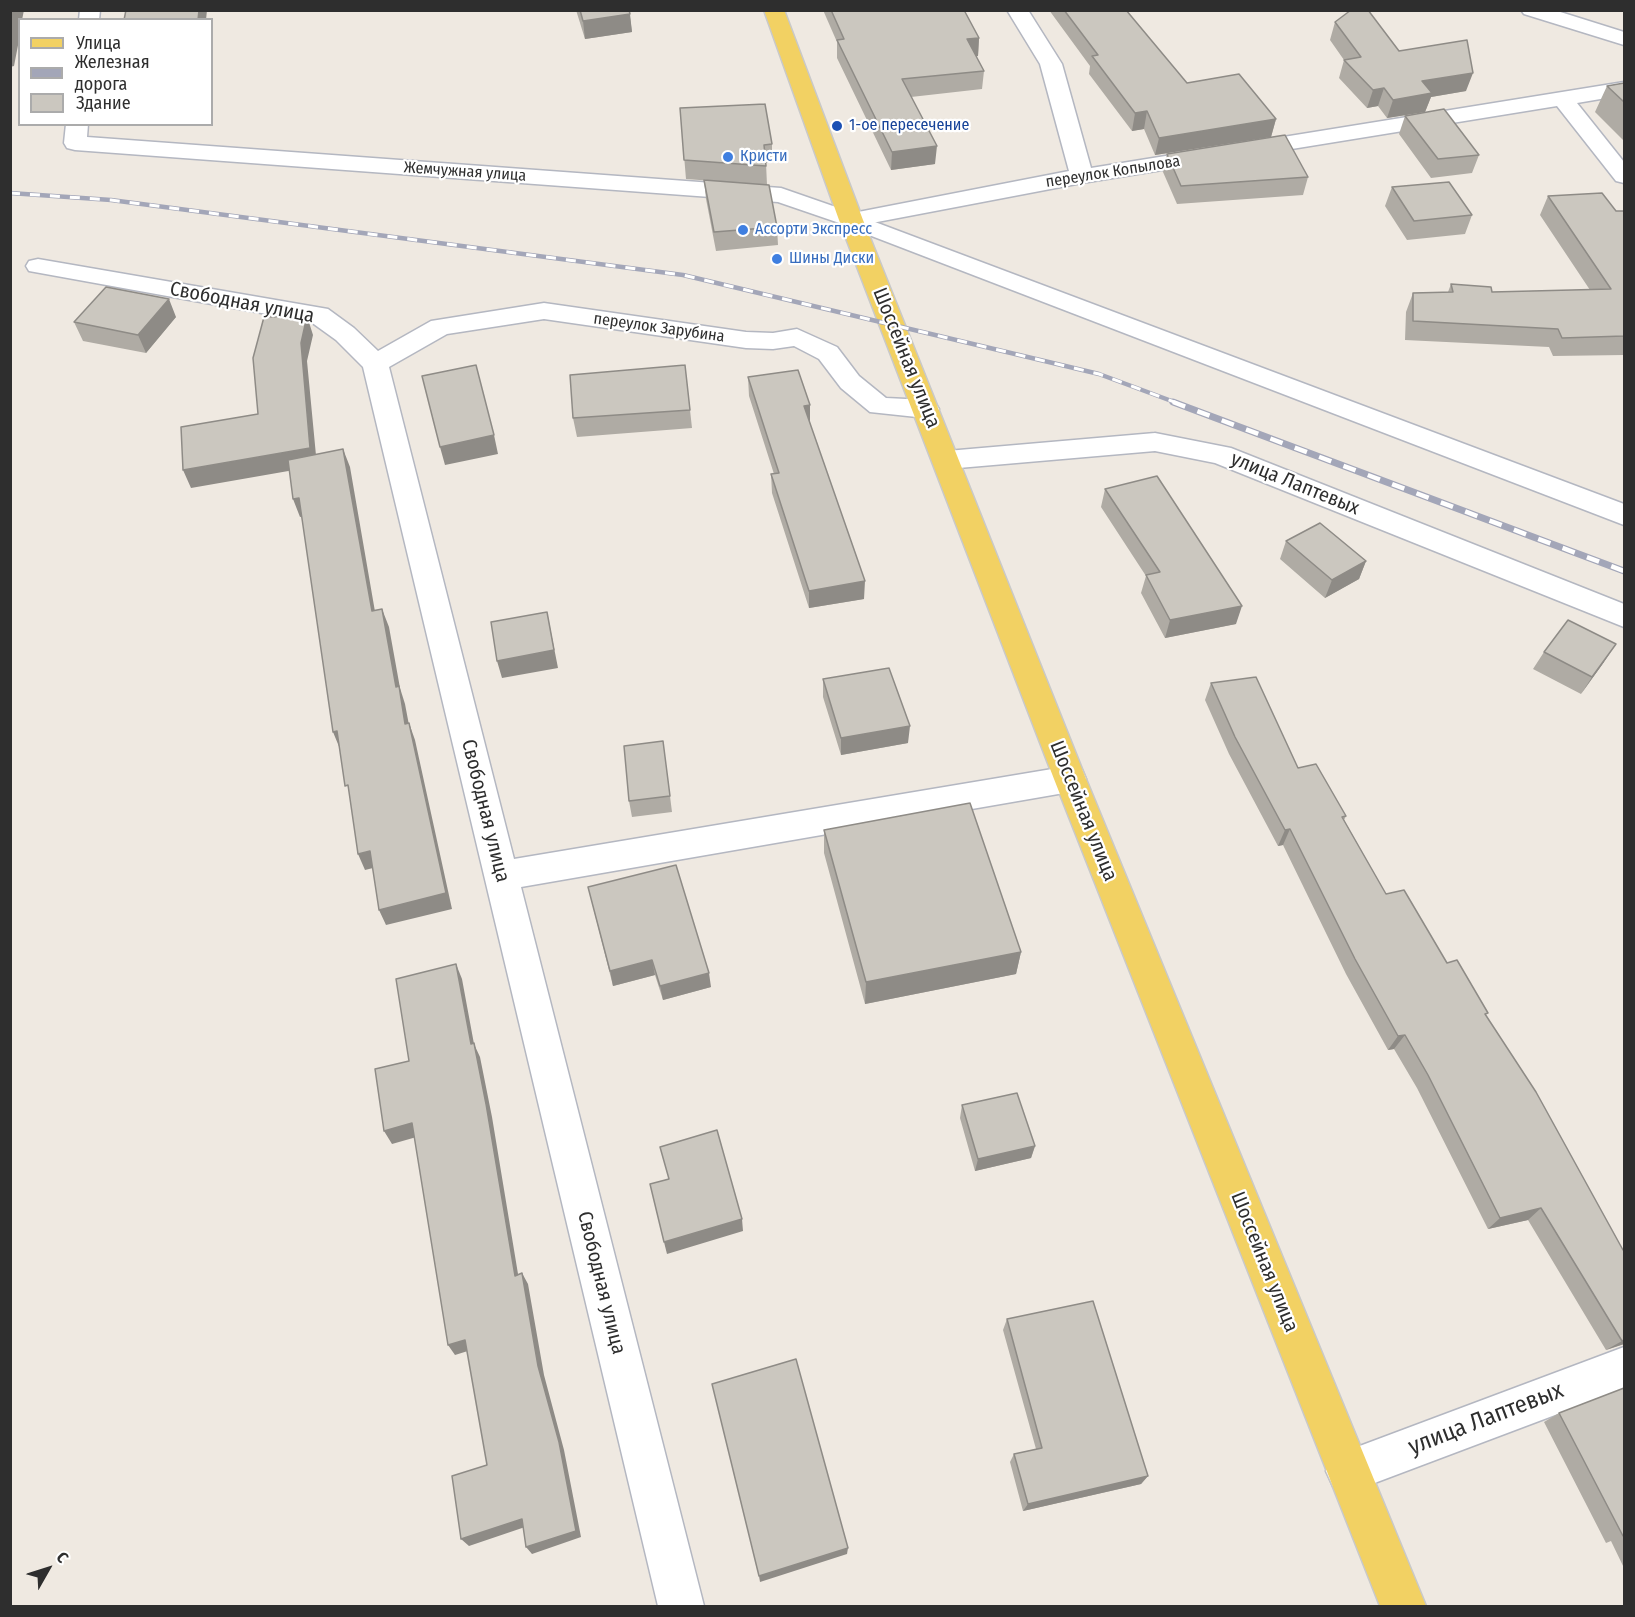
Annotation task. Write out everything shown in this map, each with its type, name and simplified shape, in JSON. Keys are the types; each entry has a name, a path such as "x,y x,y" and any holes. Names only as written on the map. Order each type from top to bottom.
{"main road":[{"name":"Шоссейная улица","path":"774,10 851,219 1070,779 1403,1606"}],"street":[{"path":"1017,10 1051,64 1082,176"},
{"path":"1531,10 1624,39"},
{"name":"переулок Копылова","path":"851,219 1082,176 1564,101 1624,89"},
{"path":"1564,101 1624,176"},
{"name":"Жемчужная улица","path":"76,134 781,195 851,219 1624,515"},
{"name":"Свободная улица","path":"38,266 319,315 345,334 375,364 681,1606"},
{"name":"переулок Зарубина","path":"375,364 440,327 544,311 746,340 797,337 828,353 850,382 879,406 926,409"},
{"name":"улица Лаптевых","path":"947,460 1155,442 1221,455 1624,616"},
{"path":"501,876 1070,779"},
{"name":"улица Лаптевых","path":"1348,1471 1624,1368"}],"building":[{"path":"126,10 199,10 198,18 124,18"},
{"path":"580,10 629,10 630,14 583,21"},
{"path":"831,10 964,10 979,38 967,39 984,71 902,79 937,146 892,152 837,40 844,39"},
{"path":"1064,10 1126,10 1187,83 1239,74 1276,119 1159,138 1147,111 1135,113 1092,56 1098,55"},
{"path":"1351,10 1368,10 1399,51 1467,40 1473,73 1422,81 1432,93 1393,100 1384,88 1373,90 1344,60 1361,57 1335,22"},
{"path":"1624,83 1624,102 1607,86"},
{"path":"765,104 772,144 764,145 766,166 684,160 680,108"},
{"path":"1444,109 1479,155 1438,159 1405,116"},
{"path":"1285,135 1308,177 1181,186 1167,154"},
{"path":"704,180 769,185 777,227 714,232"},
{"path":"1449,182 1472,215 1414,221 1392,187"},
{"path":"1602,193 1616,211 1624,211 1624,336 1562,338 1558,329 1413,321 1413,293 1453,292 1451,284 1491,287 1492,292 1611,289 1548,196"},
{"path":"106,287 169,299 138,335 74,322"},
{"path":"307,316 301,343 310,448 183,470 181,427 258,414 253,358 264,317"},
{"path":"476,365 494,435 440,447 422,376"},
{"path":"685,365 690,410 573,418 570,375"},
{"path":"798,370 810,405 804,406 865,581 809,591 771,474 779,473 748,377"},
{"path":"343,449 372,611 382,609 396,687 399,686 405,724 409,723 446,893 379,910 370,851 358,854 337,731 333,732 299,498 293,499 288,460"},
{"path":"1157,476 1242,606 1170,620 1146,575 1160,572 1105,489"},
{"path":"1320,523 1366,561 1332,580 1286,541"},
{"path":"547,612 554,650 497,661 491,622"},
{"path":"1568,620 1616,644 1592,677 1544,652"},
{"path":"889,668 910,726 841,738 823,679"},
{"path":"1256,677 1298,768 1316,764 1346,816 1342,817 1386,894 1404,890 1447,963 1457,960 1488,1013 1485,1014 1536,1092 1624,1249 1624,1340 1622,1341 1541,1208 1500,1218 1428,1075 1405,1035 1398,1036 1355,959 1290,829 1285,830 1235,737 1211,683"},
{"path":"663,741 670,796 629,801 624,746"},
{"path":"970,803 1021,952 866,982 824,830"},
{"path":"676,865 709,973 660,986 652,960 610,971 588,887"},
{"path":"456,964 471,1044 474,1043 486,1104 515,1276 522,1273 538,1366 559,1442 576,1531 526,1547 522,1519 461,1539 452,1476 487,1465 465,1340 448,1345 412,1123 384,1131 375,1069 409,1061 396,979"},
{"path":"1017,1093 1035,1146 978,1159 962,1105"},
{"path":"717,1130 742,1219 664,1242 650,1184 669,1179 660,1147"},
{"path":"1093,1301 1148,1476 1028,1504 1014,1454 1042,1448 1007,1319"},
{"path":"796,1359 848,1548 759,1576 712,1384"},
{"path":"1624,1388 1624,1536 1623,1536 1559,1413"}],"railway":[{"path":"10,193 111,200 683,275 1099,374 1177,403"},
{"path":"1173,402 1624,571"}],"place":[{"name":"1-ое пересечение","path":"837,126"},
{"name":"Кристи","path":"728,157"},
{"name":"Ассорти Экспресс","path":"743,230"},
{"name":"Шины Диски","path":"777,259"}]}
